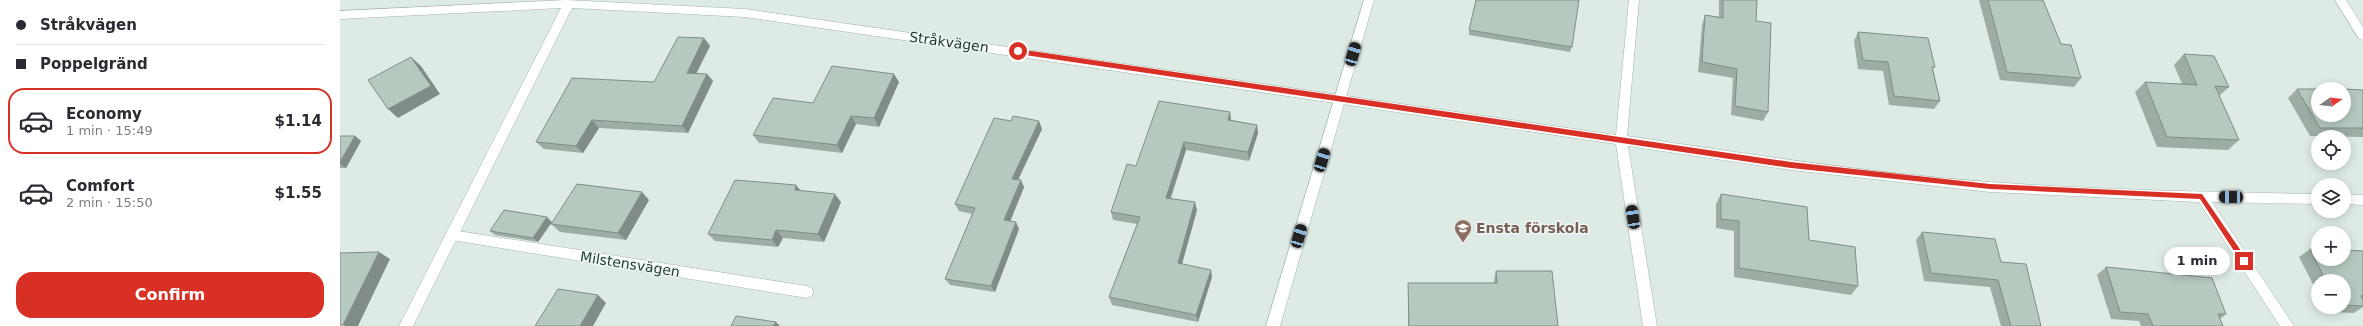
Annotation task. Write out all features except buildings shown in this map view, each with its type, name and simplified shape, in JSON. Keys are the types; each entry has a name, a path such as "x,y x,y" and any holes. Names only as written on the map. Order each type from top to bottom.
{"street":[{"path":"1273,326 1369,0"},
{"path":"1634,0 1621,139 1650,326"},
{"path":"2340,0 2363,36"},
{"path":"406,326 570,2"},
{"name":"Stråkvägen","path":"340,15 570,2 745,13 1003,49 1339,100 1621,139 1791,165 1990,187 2202,197 2311,199"},
{"path":"2202,197 2287,326"},
{"path":"2351,199 2363,200"},
{"name":"Milstensvägen","path":"452,235 807,292"}],"place":[{"name":"Ensta förskola","path":"1463,243"}],"route":[{"path":"1018,51 1339,100 1621,139 1791,165 1990,187 2202,197 2244,261"}]}
